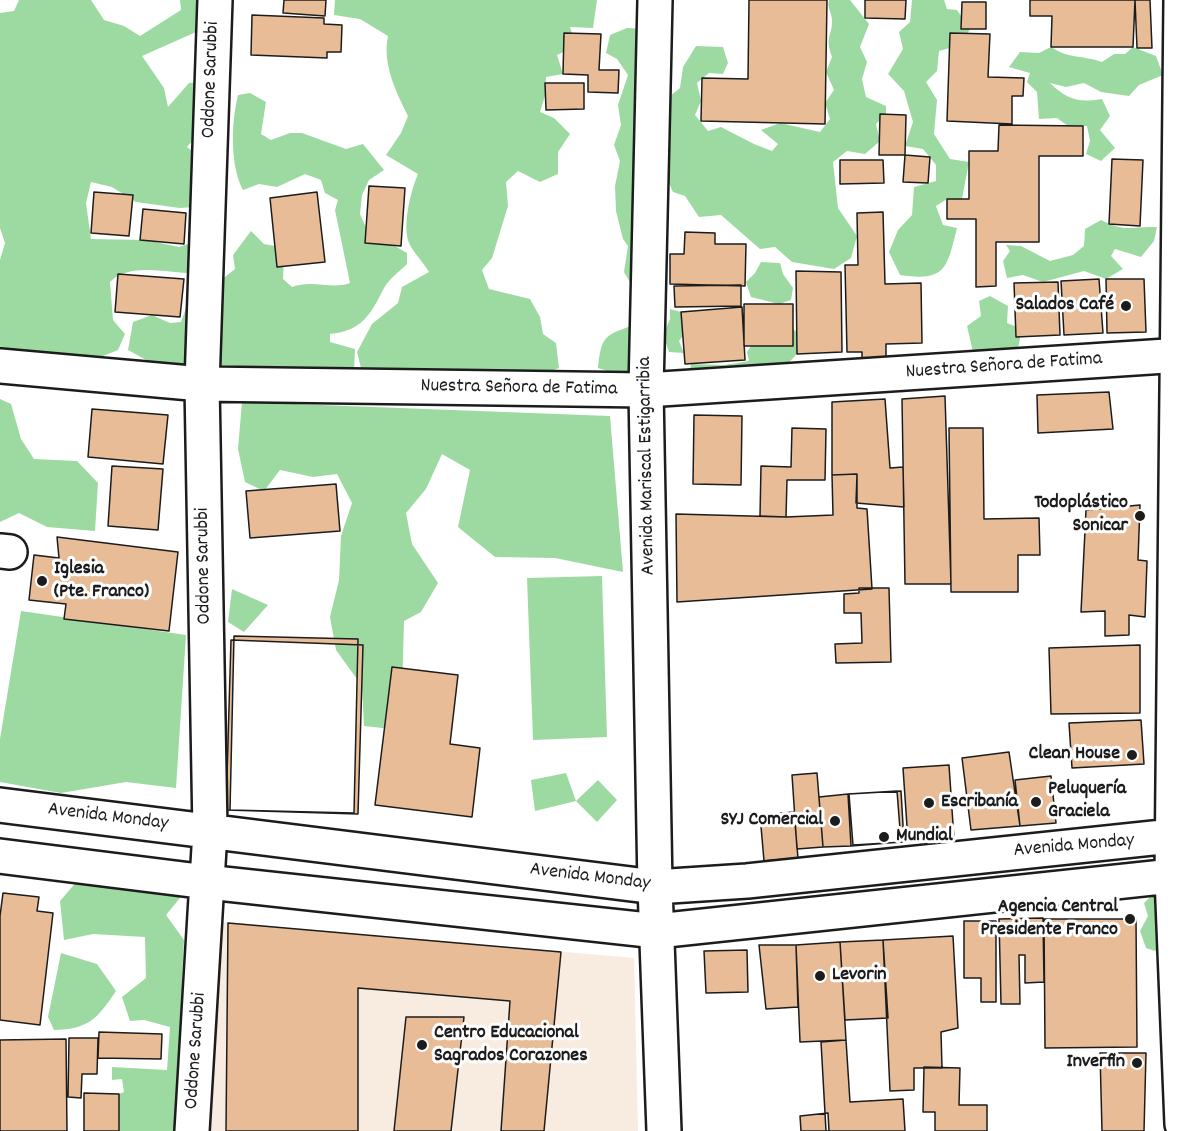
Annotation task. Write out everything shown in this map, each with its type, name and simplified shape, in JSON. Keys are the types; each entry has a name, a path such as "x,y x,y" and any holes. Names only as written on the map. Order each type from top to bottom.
{"street":[{"name":"Oddone Sarubbi","path":"192,1131 210,831 202,384 215,0"},
{"name":"Avenida Mariscal Estigarribia","path":"654,0 645,390 655,887 664,1131"},
{"path":"1181,0 1177,876 1182,1124"},
{"name":"Nuestra Señora de Fatima","path":"0,366 202,384 645,390 1180,355"},
{"name":"Avenida Monday","path":"0,805 655,887 747,881 1177,837"},
{"name":"Avenida Monday","path":"0,856 207,882 657,931 1177,876"}],"shaded area":[{"name":"Centro Educacional Sagrados Corazones","path":"213,921 634,958 638,1131 205,1131"}],"green space":[{"path":"19,0 91,0 104,20 124,26 140,36 181,10 180,0 208,0 205,28 142,56 164,88 168,107 189,83 202,82 201,131 187,147 208,163 195,207 180,208 136,202 112,187 91,182 86,203 91,239 146,240 179,247 206,238 226,243 211,288 235,269 233,255 251,231 264,244 275,246 284,259 283,279 292,287 307,284 343,285 350,283 335,210 338,200 325,193 321,180 305,174 277,187 259,184 243,190 236,169 233,144 238,95 250,93 266,102 261,134 271,140 290,133 302,133 346,149 363,144 384,170 369,180 362,195 360,214 367,230 407,253 407,264 386,285 375,306 364,320 350,329 330,334 330,342 355,349 354,370 187,376 157,366 128,350 133,322 152,315 170,323 181,322 187,305 187,273 157,270 127,272 110,282 113,320 125,334 118,350 93,360 56,353 0,353 0,260 5,243 0,228 0,13 14,11"},
{"path":"335,0 597,0 593,28 570,27 576,46 557,55 563,74 546,77 545,96 540,112 554,118 570,134 558,152 558,174 540,182 518,171 506,182 508,206 492,258 482,270 489,289 530,299 540,317 543,334 556,343 559,368 530,379 384,387 361,368 357,352 372,324 398,303 402,287 429,272 407,238 410,199 418,174 386,155 401,133 408,116 389,67 388,36 360,19 334,15"},
{"path":"829,0 850,0 869,24 860,47 867,62 862,79 866,97 886,106 886,114 876,124 880,141 865,154 847,151 833,162 838,208 857,236 851,258 834,269 792,262 775,247 760,249 721,215 699,217 685,196 673,192 661,165 664,101 680,88 683,67 696,46 723,47 728,63 723,74 709,73 697,83 701,101 695,115 708,131 721,127 772,151 778,144 761,130 780,123 820,132 830,119 825,103 834,90 826,72 832,57 829,44 832,19"},
{"path":"912,0 944,0 947,9 957,10 970,29 961,45 939,51 937,71 926,82 937,100 934,134 950,159 969,162 962,199 947,199 936,206 943,225 957,228 947,262 936,274 915,277 900,275 889,252 898,230 912,215 914,187 936,181 936,165 923,149 905,146 913,122 904,91 888,74 903,49 899,32 910,22"},
{"path":"627,28 648,29 639,130 635,149 647,158 647,182 632,206 632,227 646,241 641,301 624,272 628,246 623,239 616,211 615,186 620,161 614,145 621,125 618,105 628,75 617,59 606,53 610,35"},
{"path":"1051,47 1070,55 1102,62 1114,54 1125,54 1133,47 1156,56 1163,75 1139,85 1129,96 1101,92 1084,83 1066,87 1050,83 1074,99 1086,101 1102,99 1110,116 1100,130 1115,148 1101,161 1086,154 1090,141 1087,126 1068,126 1057,118 1039,119 1037,92 1027,82 1030,73 1009,67 1020,52 1039,53"},
{"path":"1101,220 1123,228 1157,227 1154,241 1141,257 1115,249 1111,256 1123,269 1106,279 1084,271 1043,282 1023,275 1007,278 1003,261 1010,251 1006,245 1021,246 1050,261 1073,255 1084,246 1085,229"},
{"path":"761,262 780,263 783,274 793,288 791,300 779,304 751,297 746,282"},
{"path":"990,296 1008,306 1007,323 1022,329 1017,353 973,352 967,326 981,316 979,301"},
{"path":"670,309 681,312 689,328 679,341 684,353 669,352 663,335 670,319"},
{"path":"634,325 655,330 622,390 613,373 598,368 599,357 606,338"},
{"path":"792,328 808,342 781,371 689,378 691,364 725,365 749,361 747,352 751,346"},
{"path":"0,399 11,404 21,439 34,459 77,461 98,483 95,531 47,527 19,513 0,522"},
{"path":"242,402 610,416 623,572 555,558 495,557 458,527 470,470 442,454 426,489 406,513 412,544 438,583 421,612 404,621 401,730 364,726 362,686 336,650 330,617 339,580 341,536 352,503 337,474 313,477 280,470 264,491 245,482 238,449"},
{"path":"602,576 607,737 533,740 527,578"},
{"path":"232,589 268,605 244,632 228,622"},
{"path":"21,611 186,635 176,788 126,782 61,793 0,782 0,739"},
{"path":"566,773 576,801 535,811 531,780"},
{"path":"598,780 617,800 597,822 576,801"},
{"path":"85,872 184,893 166,915 184,940 182,979 186,992 184,1131 117,1131 119,1094 124,1092 122,1079 112,1080 112,1067 167,1070 170,1027 144,1020 130,1021 122,997 146,978 145,937 93,934 64,940 60,901"},
{"path":"1166,895 1164,945 1155,951 1146,948 1140,931 1148,916 1144,903 1151,896"},
{"path":"61,953 97,964 116,991 91,1021 76,1027 54,1030 48,1017"}],"building":[{"path":"284,0 326,0 325,16 283,13"},
{"path":"749,0 827,0 825,124 701,121 702,78 748,79"},
{"path":"865,0 906,0 905,19 865,18"},
{"path":"1030,0 1135,0 1133,47 1051,47 1052,16 1030,16"},
{"path":"1135,0 1150,0 1152,48 1137,48"},
{"path":"962,2 986,2 986,29 961,29"},
{"path":"252,15 324,18 324,24 342,25 341,52 327,52 327,58 251,55"},
{"path":"564,33 601,34 599,70 619,70 618,93 588,92 588,75 563,74"},
{"path":"950,33 990,34 988,77 1024,78 1023,96 1012,96 1012,124 947,121"},
{"path":"545,83 584,83 584,109 546,110"},
{"path":"880,114 906,115 905,155 879,155"},
{"path":"999,125 1083,126 1083,156 1039,156 1039,242 996,242 996,286 976,287 976,219 947,219 947,199 969,199 969,151 998,151"},
{"path":"905,155 930,157 928,183 903,182"},
{"path":"1112,159 1143,160 1140,226 1109,224"},
{"path":"840,160 883,160 884,183 840,184"},
{"path":"369,186 405,188 401,246 365,243"},
{"path":"94,192 133,195 129,236 91,233"},
{"path":"317,192 325,262 277,267 270,198"},
{"path":"143,209 186,213 184,244 140,240"},
{"path":"883,212 885,284 921,283 922,343 886,344 886,364 862,364 862,352 847,352 845,265 858,265 857,213"},
{"path":"685,232 715,233 715,244 746,244 745,286 670,284 670,254 684,254"},
{"path":"796,271 841,272 842,352 797,354"},
{"path":"118,274 184,279 180,317 115,312"},
{"path":"1099,279 1103,333 1064,335 1061,281"},
{"name":"Salados Café","path":"1106,279 1144,279 1146,332 1107,333"},
{"path":"1058,282 1060,335 1016,337 1014,283"},
{"path":"741,285 741,306 675,307 674,286"},
{"path":"744,304 793,304 793,346 744,346"},
{"path":"742,307 745,360 685,364 681,312"},
{"path":"1109,392 1113,429 1038,433 1037,395"},
{"path":"945,396 951,584 905,584 902,399"},
{"path":"885,399 890,468 903,467 904,507 856,503 857,474 832,475 832,402"},
{"path":"92,409 168,415 163,464 88,457"},
{"path":"694,415 742,416 741,485 693,484"},
{"path":"792,428 826,429 825,480 787,480 786,517 760,516 761,466 791,467"},
{"path":"949,428 983,428 984,519 1039,518 1040,555 1018,555 1018,592 951,592"},
{"path":"112,466 163,469 158,530 108,526"},
{"path":"857,474 857,508 867,509 872,589 677,602 676,514 786,517 833,515 832,475"},
{"path":"336,484 340,531 250,538 246,491"},
{"path":"1140,505 1138,560 1147,561 1145,617 1129,615 1129,635 1105,636 1105,611 1081,612 1086,510"},
{"path":"57,537 178,552 169,631 64,619 66,604 29,600 34,555 59,558"},
{"path":"859,588 889,588 891,662 836,663 835,644 862,643 861,613 844,613 844,594 859,593"},
{"path":"234,636 358,639 354,813 230,810"},
{"path":"231,640 363,645 358,814 226,810"},
{"path":"1140,645 1140,713 1051,714 1049,648"},
{"path":"392,667 458,675 450,744 480,748 472,817 375,805"},
{"path":"1141,720 1144,764 1072,768 1069,723"},
{"path":"1009,752 1020,826 971,830 962,758"},
{"name":"Escribanía","path":"949,765 954,839 908,841 903,768"},
{"path":"817,773 823,847 797,849 792,775"},
{"name":"Peluquería Graciela","path":"1051,776 1056,823 1020,826 1015,780"},
{"name":"Escribanía","path":"897,791 901,842 851,846 848,794"},
{"name":"Escribanía","path":"901,791 904,842 853,845 849,794"},
{"name":"SYJ Comercial","path":"848,794 851,846 823,847 819,797"},
{"path":"794,812 798,858 764,861 760,815"},
{"path":"3,893 39,897 37,911 53,913 40,1025 0,1020 0,916"},
{"path":"1043,918 1044,982 1025,983 1025,955 1019,955 1020,1004 1001,1004 999,919"},
{"path":"1044,919 1136,919 1137,1047 1045,1048"},
{"path":"964,921 996,921 996,1002 981,1002 981,978 964,978"},
{"path":"228,923 561,952 544,1131 501,1131 510,1001 358,988 358,1131 226,1131"},
{"path":"953,936 958,1028 941,1032 942,1068 914,1068 914,1090 890,1091 883,940"},
{"path":"883,940 888,1018 845,1020 840,942"},
{"name":"Levorin","path":"840,942 846,1040 800,1042 796,945"},
{"path":"759,945 796,945 798,1007 766,1009"},
{"path":"747,950 748,992 706,993 704,951"},
{"path":"406,1017 464,1017 451,1131 394,1131"},
{"path":"99,1032 162,1034 161,1059 98,1058"},
{"path":"69,1038 98,1038 97,1074 82,1074 81,1098 68,1097"},
{"path":"66,1039 67,1131 0,1131 0,1040"},
{"path":"846,1040 850,1102 903,1099 905,1131 826,1131 821,1042"},
{"path":"1100,1053 1146,1053 1144,1131 1102,1131"},
{"path":"924,1067 960,1068 959,1105 987,1105 987,1131 935,1131 935,1112 923,1112"},
{"path":"84,1093 119,1094 119,1131 84,1131"},
{"path":"828,1113 829,1131 801,1131 800,1116"}],"place":[{"name":"Salados Café","path":"1126,306"},
{"name":"Todoplástico Sonicar","path":"1140,516"},
{"name":"Iglesia (Pte. Franco)","path":"42,581"},
{"name":"Clean House","path":"1132,755"},
{"name":"Peluquería Graciela","path":"1036,802"},
{"name":"Escribanía","path":"929,803"},
{"name":"SYJ Comercial","path":"835,821"},
{"name":"Mundial","path":"884,837"},
{"name":"Agencia Central Presidente Franco","path":"1130,919"},
{"name":"Levorin","path":"820,976"},
{"name":"Centro Educacional Sagrados Corazones","path":"422,1045"},
{"name":"Inverfin","path":"1137,1063"}]}
